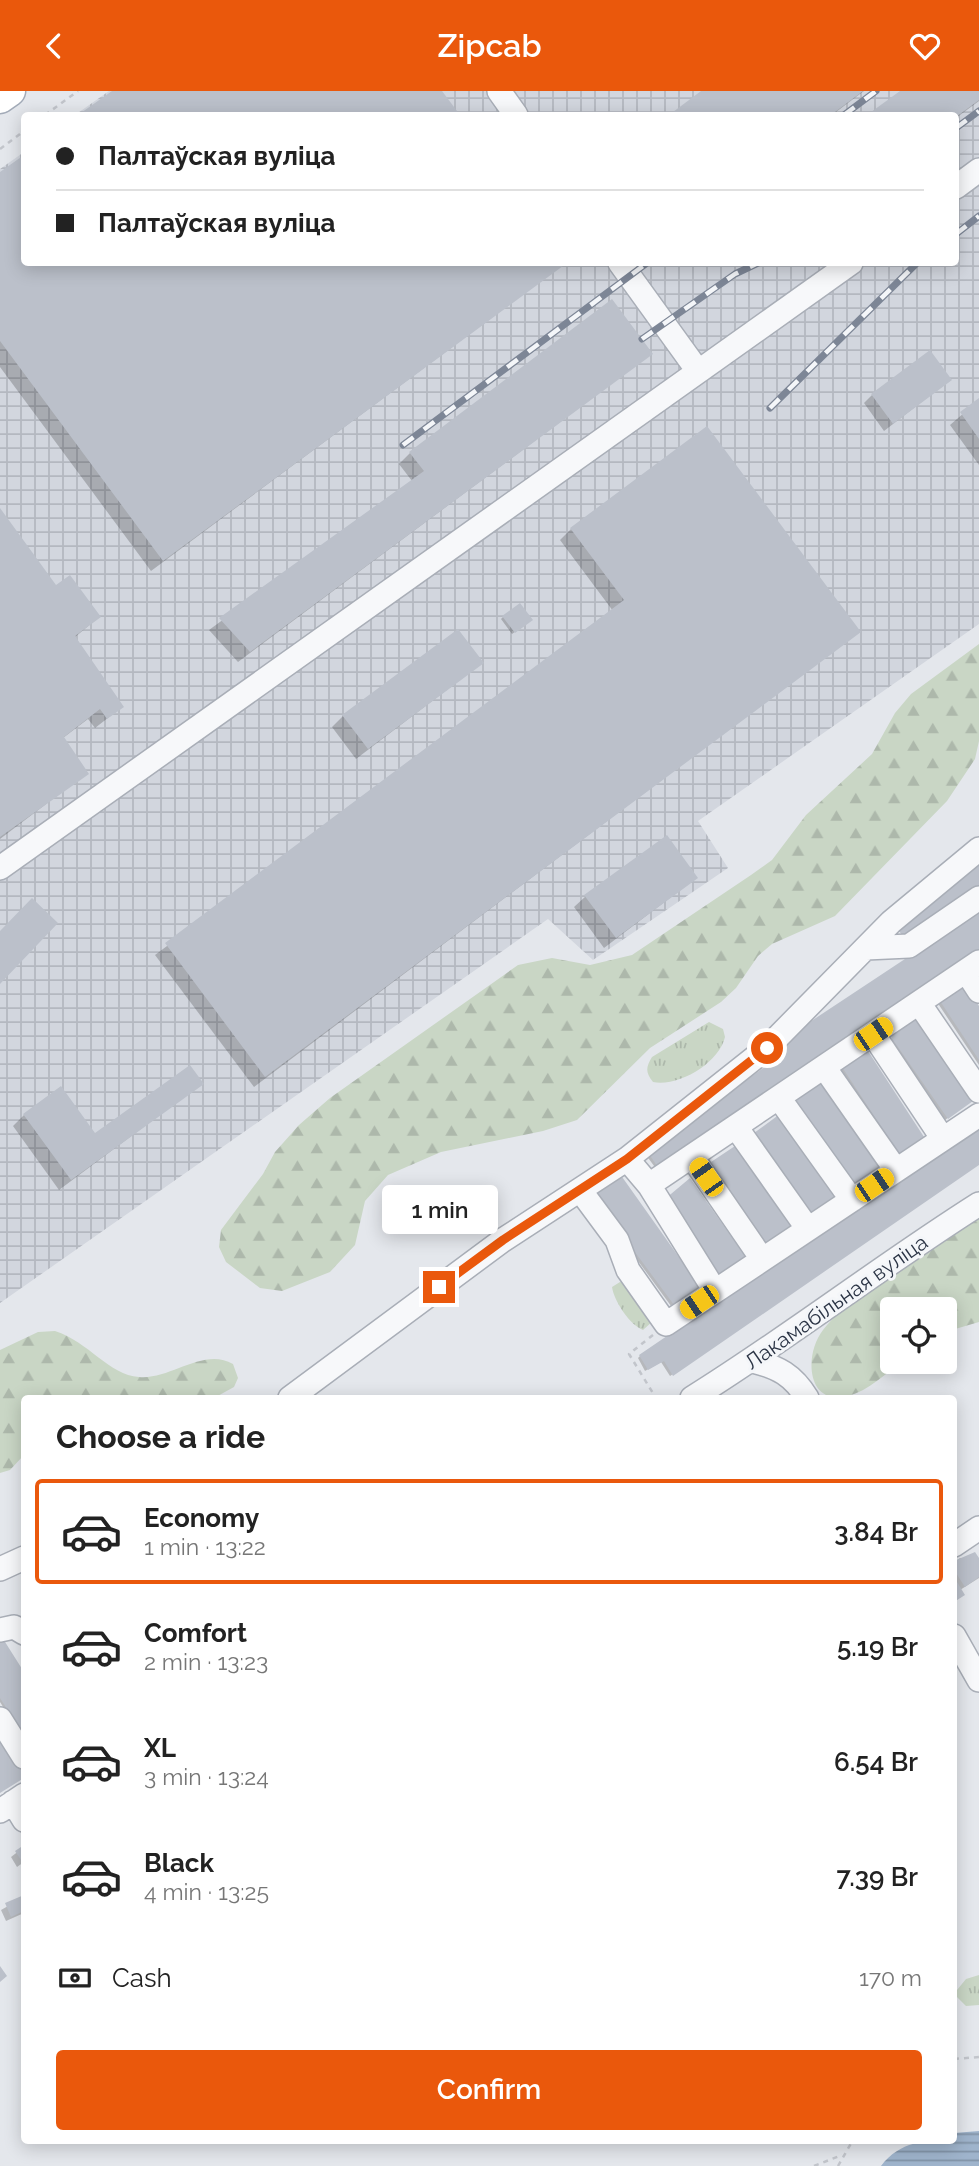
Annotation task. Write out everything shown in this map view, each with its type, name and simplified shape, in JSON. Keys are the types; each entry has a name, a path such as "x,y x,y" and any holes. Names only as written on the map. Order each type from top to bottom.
{"main road":[{"path":"0,99 10,91"}],"street":[{"path":"499,91 514,112"},
{"path":"959,185 979,170"},
{"path":"622,266 698,371"},
{"path":"0,868 847,266"},
{"path":"294,1395 503,1240 627,1159 767,1048 891,922 979,849"},
{"path":"866,948 909,946 979,898"},
{"path":"649,1185 972,967 979,991"},
{"path":"919,1003 979,1091"},
{"path":"873,1034 943,1139"},
{"path":"824,1067 896,1170"},
{"path":"779,1098 852,1200"},
{"path":"580,1190 617,1240 628,1270 666,1324 979,1115"},
{"path":"736,1127 808,1229"},
{"path":"691,1157 762,1259"},
{"path":"627,1159 649,1185 715,1291"},
{"name":"Лакамабільная вуліца","path":"697,1395 753,1361 891,1260 979,1204"},
{"path":"753,1361 778,1367 799,1384 805,1395"},
{"path":"957,1543 979,1528"},
{"path":"0,1569 21,1559"},
{"path":"0,1630 14,1627 21,1631"},
{"path":"957,1641 979,1680"},
{"path":"0,1719 21,1752"}],"path":[{"path":"49,112 78,91"},
{"path":"0,149 21,133"},
{"path":"654,1395 629,1354 666,1324"},
{"path":"957,2059 979,2057"},
{"path":"838,2166 850,2144"},
{"path":"814,2166 842,2155"}],"shaded area":[{"path":"109,91 979,91 979,624 698,821 728,868 593,960 548,919 0,1303 0,169 21,154 21,266 959,266 959,112 79,112"}],"green space":[{"path":"979,644 979,741 975,759 947,801 835,916 772,944 758,956 736,988 721,1002 650,1048 577,1120 543,1131 441,1152 388,1175 365,1201 355,1245 330,1272 282,1291 260,1288 226,1262 219,1247 221,1230 263,1174 275,1152 299,1125 330,1098 518,965 552,958 590,965 632,955 751,875 772,860 806,815 872,754 895,713 911,694"},
{"path":"709,1022 723,1029 725,1037 715,1056 686,1077 663,1083 653,1082 647,1069 652,1057"},
{"path":"979,1218 979,1322 957,1328 957,1297 880,1297 880,1374 886,1374 855,1394 824,1394 817,1386 811,1364 817,1340 836,1315 874,1285"},
{"path":"620,1282 625,1283 653,1321 643,1330 628,1318 616,1299 612,1287"},
{"path":"55,1331 67,1336 128,1375 151,1377 210,1359 233,1364 238,1378 234,1387 219,1395 21,1395 21,1458 10,1470 0,1473 0,1350 38,1332"},
{"path":"979,1975 979,2005 966,2006 957,1997 957,1990 966,1979"}],"water":[{"path":"979,2131 979,2166 881,2166 896,2151 914,2144 957,2144 957,2133"}],"building":[{"path":"112,91 442,91 458,112 82,112"},
{"path":"701,91 863,91 835,112 673,112"},
{"path":"900,91 979,91 979,100 959,115 959,112 871,112"},
{"path":"21,157 21,266 563,266 163,561 0,341 0,172"},
{"path":"612,299 653,354 250,652 219,618 424,471 409,452"},
{"path":"930,350 952,380 893,424 871,394"},
{"path":"979,398 979,439 960,412"},
{"path":"707,426 861,632 265,1077 165,943 624,600 570,528"},
{"path":"0,508 56,585 70,575 101,617 75,636 124,707 107,719 100,709 64,737 89,774 0,837"},
{"path":"520,603 533,620 515,633 502,616"},
{"path":"458,629 484,663 368,749 342,715"},
{"path":"667,835 698,878 616,938 584,895"},
{"path":"979,861 979,886 907,940 896,928"},
{"path":"32,898 58,923 0,984 0,931"},
{"path":"979,910 979,952 659,1169 647,1151 776,1059 769,1049"},
{"path":"963,981 979,1006 979,1060 938,998"},
{"path":"916,1018 973,1101 948,1119 891,1037"},
{"path":"868,1051 926,1140 901,1157 842,1067"},
{"path":"190,1065 204,1084 71,1180 23,1114 61,1086 95,1133"},
{"path":"821,1081 882,1166 856,1184 795,1100"},
{"path":"780,1114 839,1200 813,1216 754,1133"},
{"path":"979,1124 979,1165 673,1376 664,1361 648,1370 639,1355"},
{"path":"738,1144 798,1232 772,1251 711,1162"},
{"path":"620,1174 703,1291 677,1309 592,1194"},
{"path":"690,1178 750,1263 723,1281 665,1199"},
{"path":"975,1552 979,1558 979,1577 965,1587 957,1575 957,1560"},
{"path":"957,1582 965,1595 957,1600"},
{"path":"0,1634 21,1667 21,1731 0,1698"},
{"path":"0,1736 21,1768 21,1780 0,1793"},
{"path":"21,1847 21,1860 15,1851"},
{"path":"21,1896 21,1912 11,1917 5,1903"},
{"path":"0,1966 7,1976 0,1982"}],"railway":[{"path":"848,112 876,91"},
{"path":"959,126 979,111"},
{"path":"959,232 979,216"},
{"path":"403,445 643,266"},
{"path":"642,339 735,274 752,266"},
{"path":"770,408 914,266"}],"route":[{"path":"439,1287 503,1240 627,1159 767,1048"}]}
